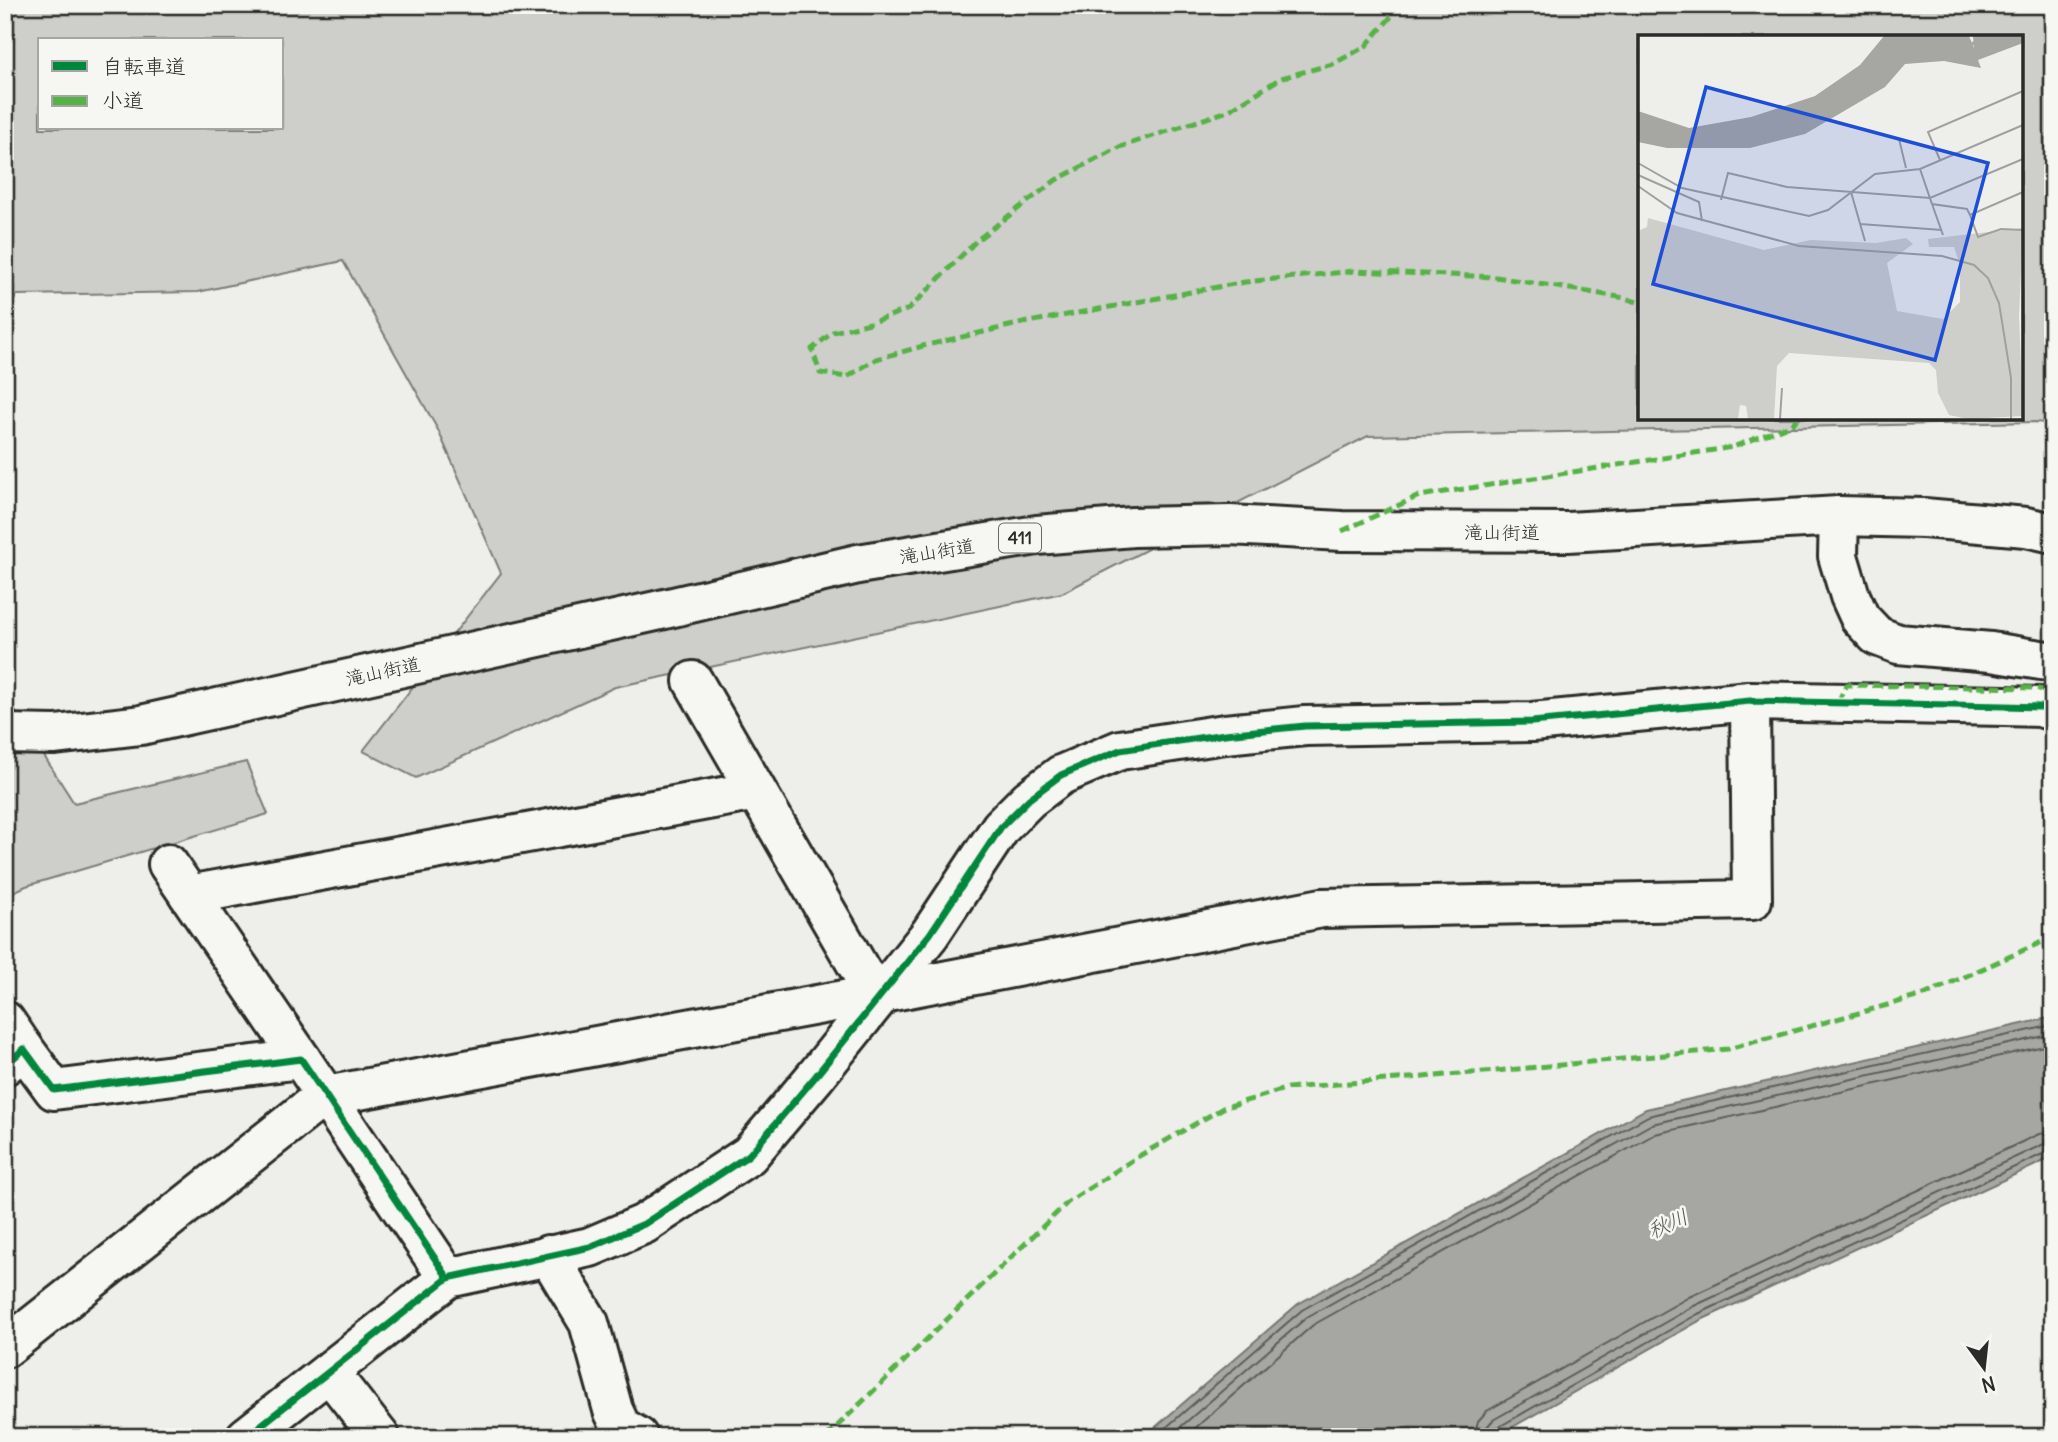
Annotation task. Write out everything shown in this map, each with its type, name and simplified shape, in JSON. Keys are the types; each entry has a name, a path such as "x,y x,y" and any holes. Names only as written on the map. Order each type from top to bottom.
{"main road":[{"name":"滝山街道","path":"5,734 55,735 141,724 858,564 1037,535 1133,527 1230,525 1342,531 1568,532 1839,516 2026,527 2053,533"},
{"path":"1839,516 1838,556 1850,596 1860,618 1877,636 1898,644 1991,652 2053,662"},
{"path":"693,681 863,975 882,993"},
{"path":"5,1348 326,1096 1322,908 1752,900 1750,701"},
{"path":"246,1437 448,1278 590,1247 644,1224 749,1155 930,934 1001,827 1029,799 1061,775 1120,750 1225,734 1305,726 1532,722 1750,701 2040,707 2053,711"},
{"path":"189,895 756,791"},
{"path":"168,864 448,1278"},
{"path":"12,1045 54,1090 301,1059"},
{"path":"548,1255 589,1322 621,1427 638,1437"},
{"path":"329,1372 380,1437"}],"shaded area":[{"path":"5,5 2053,5 2053,424 2036,422 1368,436 1062,593 615,687 416,778 363,751 501,573 438,430 343,261 198,292 17,295 5,315"},
{"path":"5,695 74,803 246,762 268,814 26,886 5,896"}],"water":[{"name":"秋川","path":"2053,1017 2053,1157 1701,1320 1495,1437 1144,1437 1298,1304 1646,1109"}],"marked path":[{"path":"1401,5 1366,46 1333,64 1281,78 1228,111 1120,147 1056,180 977,240 909,309 870,323 833,332 812,349 820,373 847,377 876,359 1018,324 1245,282 1354,271 1496,277 1638,302"},
{"path":"1342,531 1419,496 1733,447 1793,424 1796,420"},
{"path":"1838,702 1846,685 2034,688 2053,692"},
{"path":"826,1437 1068,1202 1139,1156 1223,1108 1288,1088 1728,1049 1924,995 2053,937"}],"cycle path":[{"path":"246,1437 448,1278 590,1247 644,1224 749,1155 930,934 1001,827 1029,799 1061,775 1120,750 1225,734 1305,726 1532,722 1750,701 2040,707 2053,711"},
{"path":"5,1065 24,1049 54,1090 301,1059 448,1278"}]}
